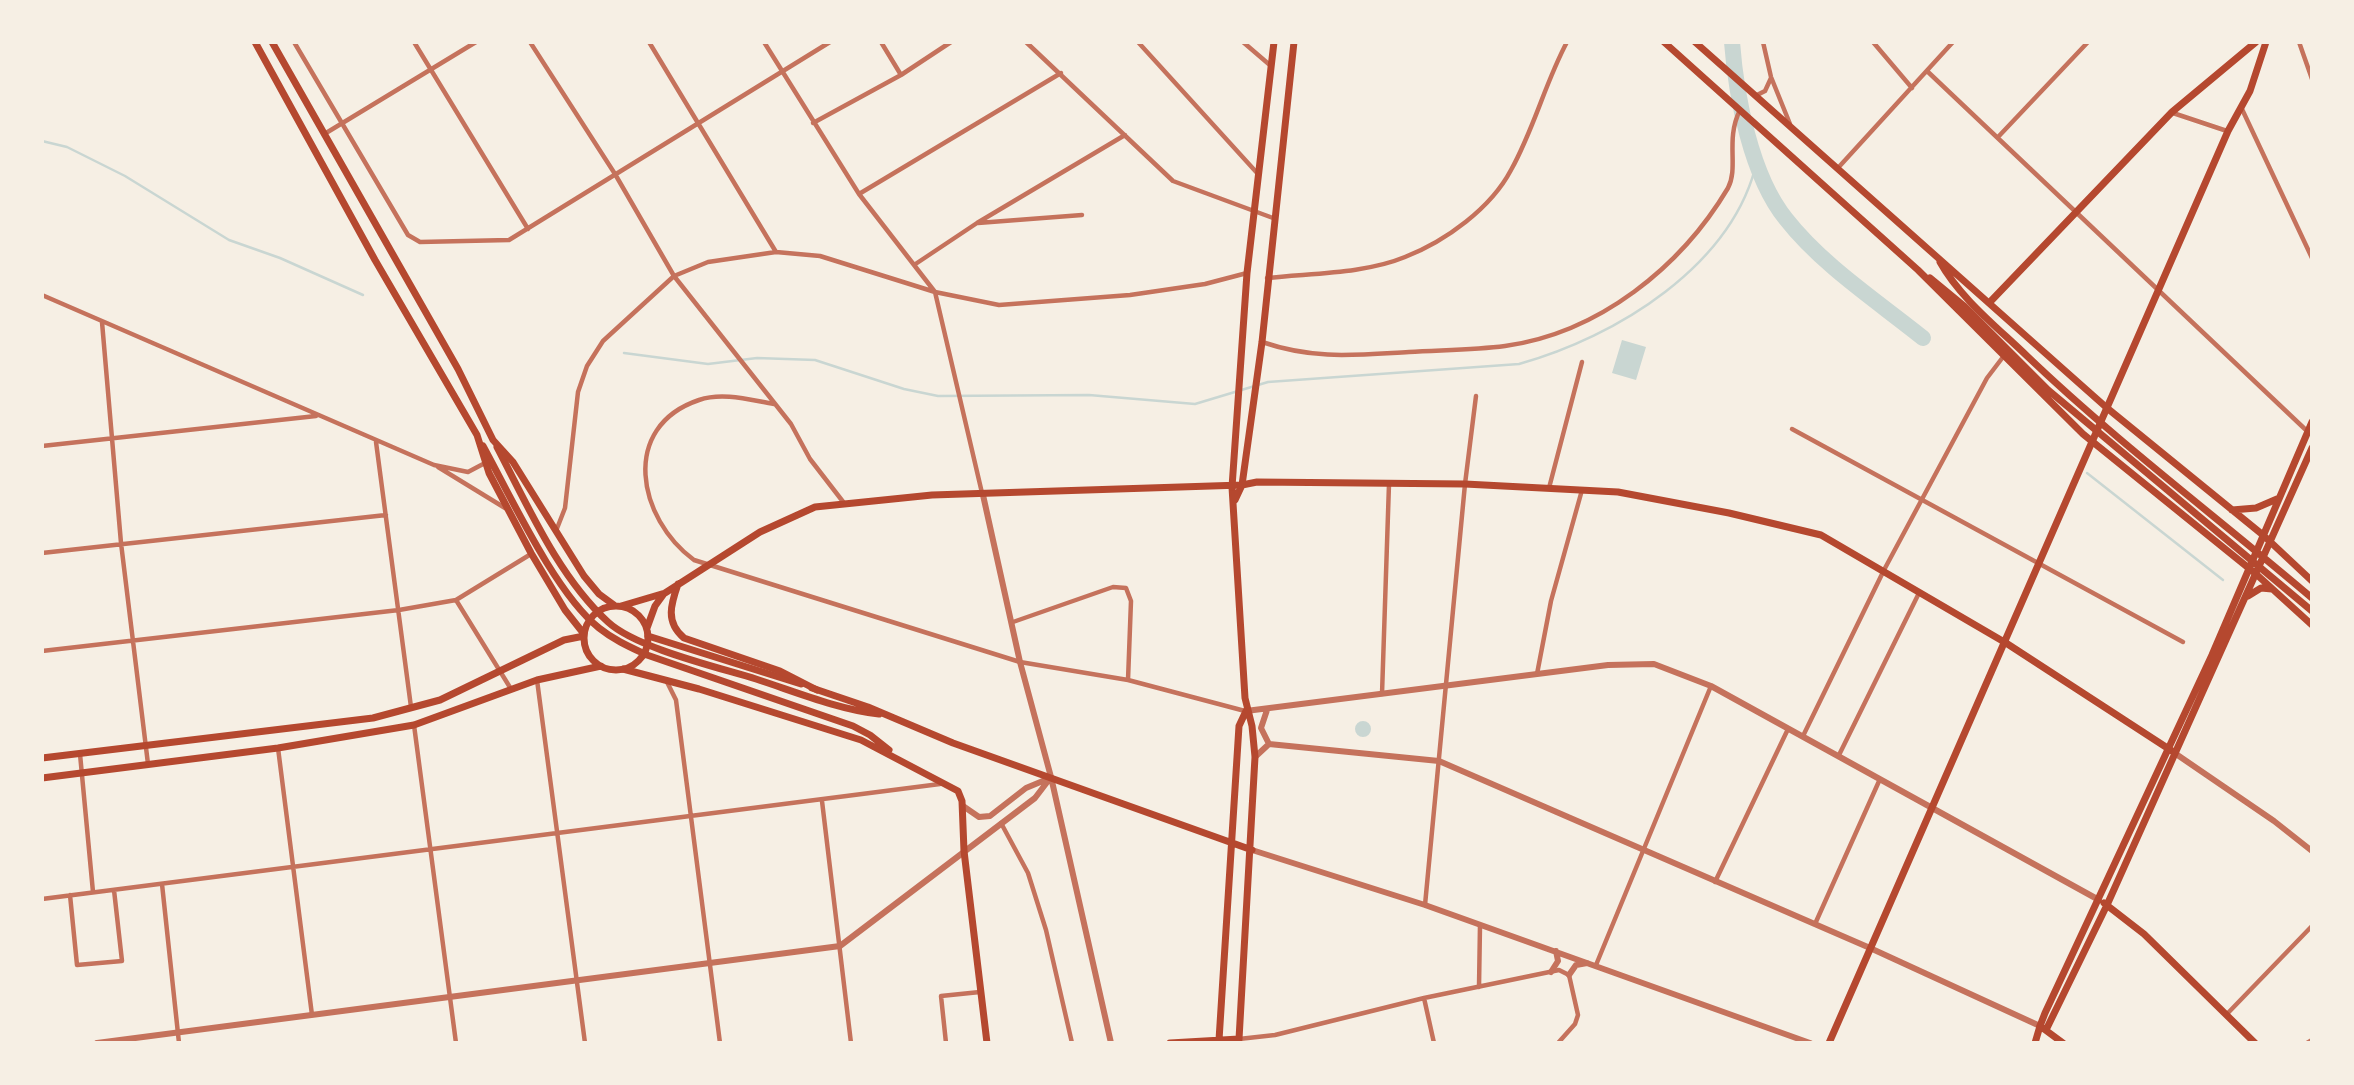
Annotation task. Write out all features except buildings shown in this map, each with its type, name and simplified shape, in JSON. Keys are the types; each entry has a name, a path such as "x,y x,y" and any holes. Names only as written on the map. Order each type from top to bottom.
{"main road":[{"path":"255,42 374,260 477,435 537,545 580,608 597,627 618,642 647,655 853,726 870,735 895,756"},
{"path":"273,42 326,133 389,252 458,369 546,539 575,583 610,624 624,633 681,655 845,708 890,716"},
{"path":"1170,1043 1239,1041 1252,850 1255,757 1252,726 1246,711 1235,500 1232,487 1237,381 1247,273 1274,42"},
{"path":"1235,500 1242,485 1262,342 1273,218 1294,42"},
{"path":"1664,42 1917,270 2093,443 2256,574 2312,625"},
{"path":"1696,42 2108,408 2263,535 2312,581"},
{"path":"1990,302 2172,112 2256,42"},
{"path":"1829,1043 2228,131 2250,91 2266,42"},
{"path":"374,260 389,252"},
{"path":"1938,258 1947,275 2048,390 2312,611"},
{"path":"1917,270 1993,329 2312,598"},
{"path":"2035,1043 2107,905 2277,499 2312,422"},
{"path":"477,435 485,462 531,553 565,610 584,634 587,651 601,666"},
{"path":"493,440 513,462 555,533 591,585 617,606 635,612 648,636 817,690 890,716 953,743 1252,850"},
{"path":"2042,1030 2099,900 2247,596 2312,447"},
{"path":"623,669 634,664 648,636 655,606 665,593 760,532 815,507 932,495 1232,487 1257,482 1465,484 1582,489 1667,500 1821,535 2006,642 2172,751"},
{"path":"2231,510 2255,509 2277,499"},
{"path":"678,584 670,615 673,626 684,638 780,671 817,690"},
{"path":"2247,596 2261,588 2275,590"},
{"path":"584,634 591,617 600,610 665,593"},
{"path":"42,758 373,718 440,700 564,640 584,634"},
{"path":"42,778 278,748 414,725 537,680 601,666 663,679 823,727 895,756 958,791 963,806 964,851 987,1043"},
{"path":"1219,1041 1239,726 1246,711"},
{"path":"2099,900 2144,934 2255,1043"},
{"path":"2042,1030 2063,1043"}],"street":[{"path":"294,42 344,122 408,235 420,242 509,240 830,42"},
{"path":"414,42 528,229"},
{"path":"326,133 476,42"},
{"path":"530,42 615,174 674,276 774,404 844,503"},
{"path":"649,42 776,252"},
{"path":"764,42 859,194 935,292 963,404 1020,662 1051,777 1111,1043"},
{"path":"881,42 901,75"},
{"path":"813,123 901,75 951,42"},
{"path":"1026,42 1173,181 1273,218"},
{"path":"1139,42 1258,174"},
{"path":"1243,42 1271,66"},
{"path":"1267,279 1361,267 1405,258 1471,217 1491,199 1510,172 1567,42"},
{"path":"1763,42 1771,77 1792,129"},
{"path":"1873,42 1912,88"},
{"path":"1837,170 1953,42"},
{"path":"1999,136 2088,42"},
{"path":"2298,42 2312,79"},
{"path":"1927,71 1999,136 2158,292 2307,431"},
{"path":"859,194 1061,73"},
{"path":"1752,94 1765,91 1771,77"},
{"path":"2241,106 2312,258"},
{"path":"1262,342 1297,353 1327,357 1507,346 1597,316 1639,288 1676,256 1704,225 1730,184 1732,125 1740,110"},
{"path":"2172,112 2228,131"},
{"path":"914,265 977,223 1125,135"},
{"path":"977,223 1082,215"},
{"path":"555,533 565,508 578,392 587,366 603,341 674,276 708,262 776,252 820,256 935,292 999,305 1090,300 1205,284 1247,273"},
{"path":"42,295 434,465 508,510"},
{"path":"102,323 121,543 148,765"},
{"path":"1803,736 1884,570 1987,378 2003,357"},
{"path":"1549,488 1582,362"},
{"path":"774,404 723,396 700,400 681,409 664,423 652,439 644,476 647,494 658,523 684,553 707,564 1020,662 1128,680 1246,711 1638,663 1670,668 1711,686 1839,755 2099,900"},
{"path":"1425,905 1465,484 1476,396"},
{"path":"42,446 317,415"},
{"path":"1792,429 2183,642"},
{"path":"376,442 412,708"},
{"path":"434,465 468,472 485,462"},
{"path":"1382,694 1389,484"},
{"path":"1537,674 1548,610 1582,489"},
{"path":"42,553 386,515"},
{"path":"42,651 399,610 456,600 531,553"},
{"path":"1013,622 1113,587 1126,588 1131,601 1128,680"},
{"path":"1839,755 1920,592"},
{"path":"456,600 511,690"},
{"path":"663,679 675,695 720,1043"},
{"path":"537,680 585,1043"},
{"path":"1592,964 1711,686"},
{"path":"1267,710 1261,728 1269,744"},
{"path":"414,725 456,1043"},
{"path":"1714,883 1788,728"},
{"path":"1255,757 1269,744 1439,761 1714,883 1870,948 2042,1030"},
{"path":"278,748 312,1015"},
{"path":"2172,751 2274,821 2312,851"},
{"path":"80,754 93,892"},
{"path":"963,806 979,817 990,816 1026,788 1051,777"},
{"path":"97,1043 840,946 1035,798 1051,777"},
{"path":"1815,924 1880,778"},
{"path":"42,899 947,783"},
{"path":"822,801 851,1043"},
{"path":"1001,823 1028,873 1046,930 1072,1043"},
{"path":"1252,850 1480,924 1810,1043"},
{"path":"162,884 179,1043"},
{"path":"70,895 77,965 122,961 114,890"},
{"path":"1479,987 1480,924"},
{"path":"2226,1015 2312,926"},
{"path":"1551,972 1558,961 1556,951"},
{"path":"1558,1043 1575,1024 1578,1015 1569,975 1576,965 1592,964"},
{"path":"1239,1041 1559,970 1569,975"},
{"path":"946,1043 941,996 981,992"},
{"path":"1424,998 1434,1043"},
{"path":"2307,1043 2312,1040"}],"shaded area":[{"path":"1622,340 1646,347 1636,380 1612,373"},
{"path":"1363,721 1369,723 1369,735 1363,737 1357,735 1355,729 1357,723"}],"waterway":[{"path":"1732,42 1747,135 1763,181 1774,201 1786,219 1816,252 1923,338"},
{"path":"42,141 67,147 125,176 229,240 280,258 363,295"},
{"path":"624,353 708,364 757,358 815,360 904,389 938,396 1089,395 1195,404 1268,382 1519,364 1594,336 1631,316 1665,292 1697,264 1723,233 1744,199 1757,161"},
{"path":"2087,473 2223,580"}]}
